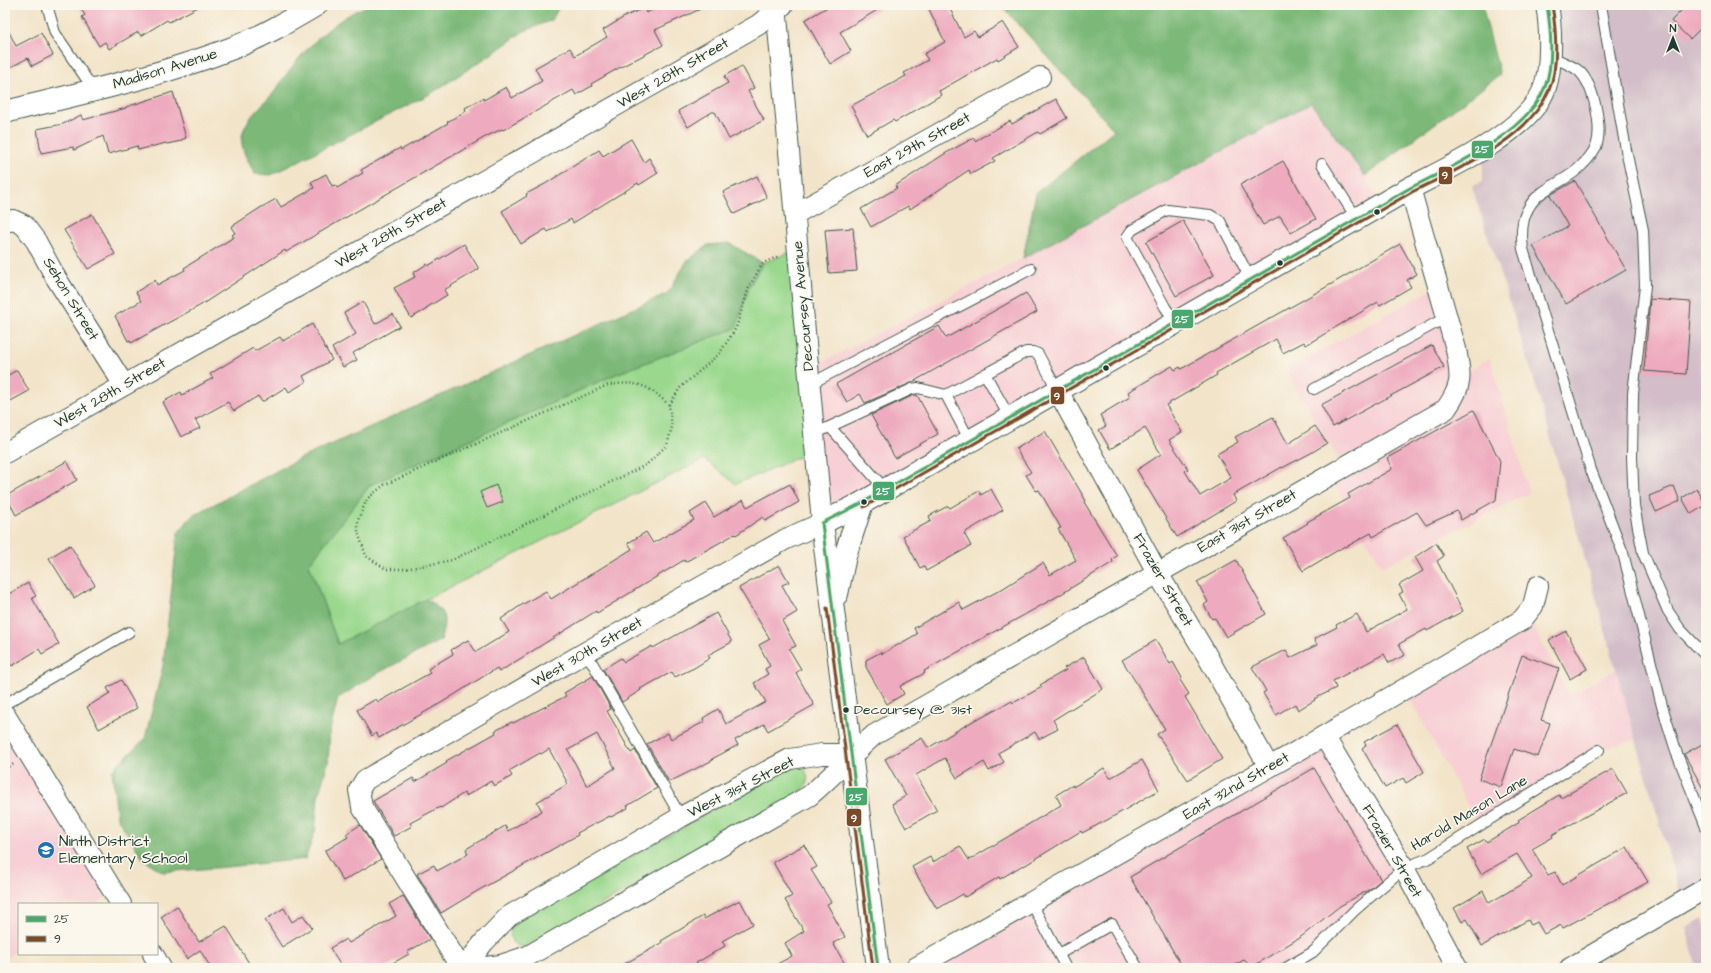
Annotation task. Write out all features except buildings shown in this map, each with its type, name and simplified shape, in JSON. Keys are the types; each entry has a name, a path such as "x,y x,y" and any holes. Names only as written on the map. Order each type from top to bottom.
{"main road":[{"name":"Madison Avenue","path":"5,112 164,73 232,49 287,22 316,5"},
{"path":"822,523 885,490 1410,188 1483,149 1520,121 1540,99 1545,87 1548,71 1549,56 1547,5"},
{"name":"Decoursey Avenue","path":"832,607 839,587 845,556 862,503"},
{"name":"Decoursey Avenue","path":"822,523 878,968"}],"street":[{"name":"Decoursey Avenue","path":"778,7 810,384 822,431 822,523"},
{"name":"West 28th Street","path":"5,454 744,33 778,7"},
{"name":"East 29th Street","path":"795,214 1040,77"},
{"name":"East 31st Street","path":"851,754 874,735 1157,572 1446,409 1456,395 1461,376 1456,349 1410,188"},
{"name":"Sehon Street","path":"9,221 24,225 36,241 56,278 124,385"},
{"name":"Frazier Street","path":"1058,390 1157,572 1206,654 1269,768"},
{"name":"West 30th Street","path":"461,968 362,807 359,790 365,780 786,538 822,523"},
{"name":"East 32nd Street","path":"915,968 1269,768 1522,620 1533,606 1538,586"},
{"path":"5,715 120,903"},
{"name":"Frazier Street","path":"1324,736 1404,868 1457,968"},
{"name":"West 31st Street","path":"464,968 484,942 509,916 681,817 790,759 822,754 851,754"},
{"path":"479,968 501,965 528,956 809,796 833,776 851,754"},
{"path":"1570,968 1706,888"},
{"path":"153,955 161,968"}],"lane":[{"path":"47,5 55,33 94,90"},
{"path":"1601,5 1626,150 1643,230 1645,286 1633,394 1632,457 1634,506 1644,553 1668,611 1680,629 1706,656"},
{"path":"1549,56 1579,71 1588,84 1595,102 1598,118 1598,135 1596,147 1583,165 1570,176 1544,190 1529,206 1523,222 1521,234 1523,249 1591,470 1623,553 1664,713 1677,754 1706,827"},
{"path":"1322,164 1357,219"},
{"path":"1176,322 1165,307 1127,237 1132,230 1167,210 1210,215 1220,221 1251,280"},
{"path":"810,384 1031,269"},
{"path":"1314,389 1447,317"},
{"path":"885,490 822,431 912,389 918,388 946,395 1026,352 1038,354 1058,390"},
{"path":"985,374 1010,418"},
{"path":"946,395 970,441"},
{"path":"5,704 130,632"},
{"path":"586,652 681,817"},
{"name":"Harold Mason Lane","path":"1286,968 1313,952 1355,910 1404,868 1429,858 1599,750"},
{"path":"1031,902 1066,968"},
{"path":"1059,954 1112,924 1138,968"}],"path":[{"path":"669,405 654,390 641,385 626,382 608,385 384,485 367,499 358,520 358,532 366,556 386,568 406,570 452,560 646,466 667,445 672,427 669,405 680,388 719,354 736,328 749,287 763,263 798,248"}],"shaded area":[{"path":"1547,5 1706,5 1706,888 1682,902 1531,369 1472,187 1483,181 1483,149 1540,99"},
{"path":"1312,102 1365,176 1382,205 822,523 809,369 1023,258"},
{"path":"1439,286 1461,376 1490,358 1529,493 1382,567 1329,475 1343,467 1285,370"},
{"path":"1527,614 1569,696 1617,669 1637,739 1599,750 1479,826 1405,689"},
{"name":"Ninth District Elementary School","path":"18,736 114,892 97,903 18,903 18,951 5,958 5,744"},
{"path":"1324,736 1404,868 1313,952 1286,968 915,968"},
{"path":"1703,918 1706,929 1706,968 1697,968 1686,928"}],"green space":[{"path":"370,5 560,5 552,20 524,31 430,94 271,175 255,174 242,146 244,130 251,117 276,90 283,78 313,44 346,16"},
{"path":"1001,5 1482,5 1500,75 1365,176 1311,103 1023,258 1036,193 1114,130"},
{"path":"729,243 763,263 749,287 736,328 616,374 370,485 309,564 338,644 426,599 441,612 444,625 441,640 380,672 338,698 330,730 328,763 318,796 315,832 305,859 163,872 143,859 117,817 112,770 145,739 163,666 178,533 192,516 299,459 668,293 687,261 708,245"},
{"path":"798,249 815,450 736,484 704,459 338,644 309,564 370,485 616,374 736,328 749,287 763,263"},
{"path":"803,767 807,773 807,782 802,791 526,947 518,946 513,943 511,931 517,921 786,769"}],"transit line":[{"name":"25","path":"878,968 822,523 862,503 1410,188 1466,159 1505,134 1536,104 1548,78 1551,46 1547,5"},
{"name":"9","path":"864,507 1412,192 1470,163 1509,138 1525,124 1539,108 1549,90 1552,81 1556,48 1552,5"},
{"name":"9","path":"827,608 873,968"}],"place":[{"name":"Decoursey @ 31st","path":"846,710"},
{"name":"Ninth District Elementary School","path":"46,850"}]}
